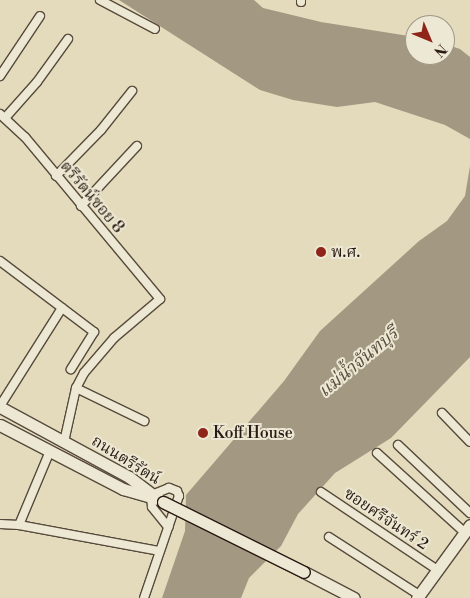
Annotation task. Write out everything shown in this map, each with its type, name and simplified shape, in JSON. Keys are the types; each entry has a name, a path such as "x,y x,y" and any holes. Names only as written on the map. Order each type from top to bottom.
{"main road":[{"name":"ถนนตรีรัตน์","path":"0,407 129,477 156,498 354,598"},
{"name":"ถนนตรีรัตน์","path":"0,425 123,489 156,498"},
{"path":"418,596 467,529"}],"street":[{"path":"100,0 155,29"},
{"path":"0,76 40,16"},
{"path":"2,116 37,82 68,39"},
{"path":"56,176 101,130 132,92"},
{"name":"ตรีรัตน์ซอย 8","path":"2,116 25,137 160,299 101,352 76,388"},
{"path":"81,206 137,146"},
{"path":"0,261 94,332 71,369"},
{"path":"0,407 62,308"},
{"path":"64,442 76,388 144,421"},
{"path":"442,414 470,442"},
{"path":"398,445 470,513"},
{"path":"19,525 50,451"},
{"path":"377,453 467,529"},
{"path":"144,598 159,551 168,527 179,493 165,488 156,498 152,507 168,527"},
{"name":"ซอยศรีจันทร์ 2","path":"321,492 436,569"},
{"path":"0,524 19,525 159,551"},
{"path":"329,537 418,596"}],"water":[{"path":"119,0 254,0 263,8 321,22 405,35 405,65 455,65 455,47 460,49 470,57 470,139 445,125 375,102 337,107 293,100 260,90"},
{"name":"แม่น้ำจันทบุรี","path":"470,166 470,357 391,438 335,473 298,514 281,546 249,578 241,598 162,598 185,531 186,495 284,381 320,331 419,241 447,221 465,196"}],"place":[{"name":"พ.ศ.","path":"321,252"},
{"name":"Koff House","path":"203,433"}]}
